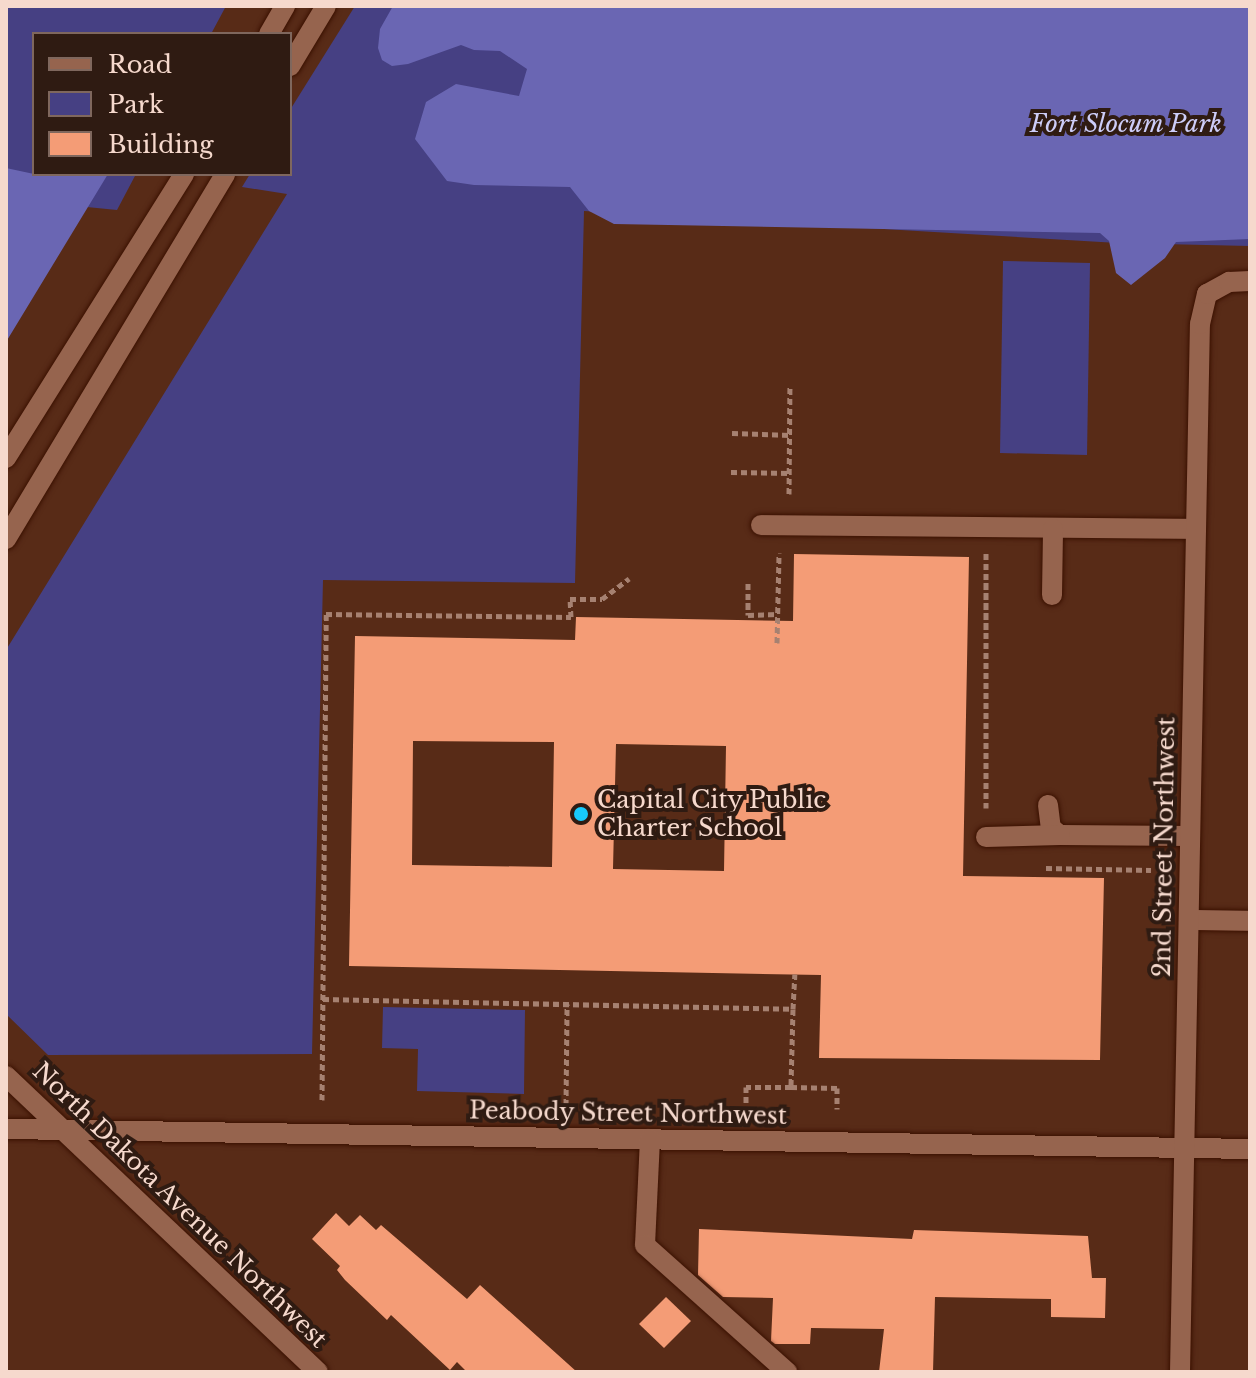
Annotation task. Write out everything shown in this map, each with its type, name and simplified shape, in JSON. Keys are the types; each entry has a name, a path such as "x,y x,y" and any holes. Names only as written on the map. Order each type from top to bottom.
{"street":[{"path":"270,32 285,6"},
{"path":"292,63 326,6"},
{"path":"6,458 183,176"},
{"path":"6,539 224,176"},
{"name":"2nd Street Northwest","path":"1180,1372 1200,324 1207,294 1229,282 1250,281"},
{"path":"761,525 1196,529"},
{"path":"1052,595 1053,529"},
{"path":"1048,805 1051,828 1060,835"},
{"path":"986,837 1190,836"},
{"path":"1189,920 1250,921"},
{"name":"North Dakota Avenue Northwest","path":"6,1076 318,1372"},
{"name":"Peabody Street Northwest","path":"6,1129 1250,1149"},
{"path":"650,1139 645,1245 787,1372"}],"path":[{"path":"789,494 790,387"},
{"path":"732,433 790,435"},
{"path":"731,472 789,473"},
{"path":"986,548 984,808 1013,809 1013,836"},
{"path":"322,1100 326,614 571,617 570,599 602,599 629,579"},
{"path":"748,583 748,615 778,614"},
{"path":"791,1087 795,974"},
{"path":"323,999 793,1009"},
{"path":"566,1105 567,1004"},
{"path":"746,1108 746,1087 791,1087 837,1088 837,1109"}],"green space":[{"path":"6,6 226,6 212,32 32,32 32,176 135,176 117,210 6,199"},
{"path":"355,6 1250,6 1250,246 1118,243 584,211 575,583 323,580 312,1054 48,1055 6,1014 6,650 287,194 242,187 249,176 292,176 292,107"},
{"name":"Fort Slocum Park","path":"393,6 1250,6 1250,239 1176,242 1165,258 1131,285 1116,273 1109,241 1100,233 614,224 589,211 570,187 474,185 447,181 415,139 426,102 456,84 519,96 527,69 500,51 474,50 461,45 408,64 392,66 382,60 378,48 380,29"},
{"path":"6,168 32,176 107,176 6,342"},
{"path":"1003,261 1090,263 1087,455 1000,453"},
{"path":"383,1007 525,1010 524,1094 417,1091 418,1049 382,1048"}],"building":[{"path":"794,554 969,557 963,876 1104,878 1100,1060 819,1058 821,975 349,966 355,636 575,640 576,617 793,621","holes":["413,741 554,742 552,867 412,865","616,744 726,746 724,871 613,869"]},
{"path":"336,1213 349,1226 360,1215 376,1230 381,1225 467,1299 480,1285 577,1372 467,1372 457,1362 450,1370 391,1315 387,1320 345,1280 337,1270 340,1266 312,1239"},
{"path":"699,1229 912,1239 914,1230 1088,1236 1092,1278 1106,1278 1105,1318 1051,1317 1051,1299 935,1297 933,1372 879,1372 884,1329 811,1328 810,1344 775,1344 771,1341 773,1298 723,1297 698,1275"},
{"path":"666,1297 691,1321 664,1348 639,1324"}],"place":[{"name":"Capital City Public Charter School","path":"581,814"}]}
